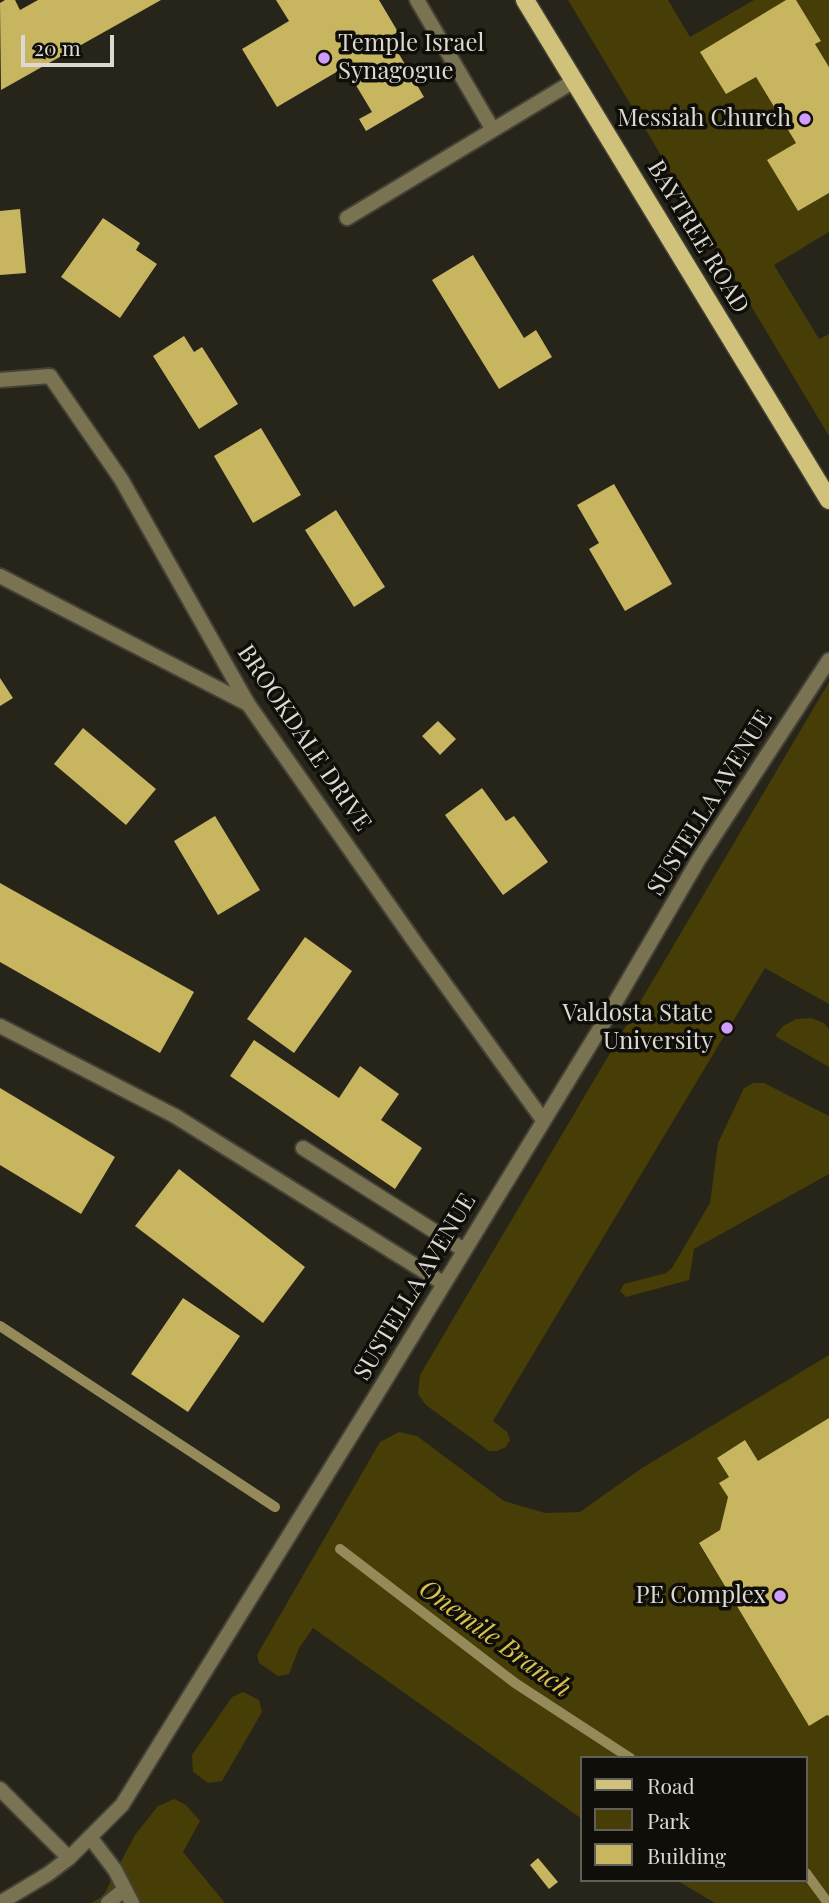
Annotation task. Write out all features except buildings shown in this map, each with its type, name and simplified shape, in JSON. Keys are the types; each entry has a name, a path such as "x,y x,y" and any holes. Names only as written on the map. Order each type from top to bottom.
{"main road":[{"name":"BAYTREE ROAD","path":"525,0 829,500"}],"street":[{"path":"418,0 493,130"},
{"path":"347,218 574,81"},
{"name":"BROOKDALE DRIVE","path":"0,380 50,376 121,480 248,704 543,1120"},
{"path":"0,576 248,704"},
{"name":"SUSTELLA AVENUE","path":"0,1903 69,1858 122,1805 601,1027 699,859 829,660"},
{"path":"0,1026 175,1116 443,1283"},
{"path":"303,1148 464,1250"},
{"path":"0,1789 69,1858"},
{"path":"90,1837 115,1870 132,1903"},
{"path":"108,1903 125,1889"}],"green space":[{"path":"568,0 668,0 690,37 754,0 786,0 756,77 796,143 768,160 798,211 829,193 829,232 774,265 819,339 829,334 829,436"},
{"path":"796,0 829,0 829,67 815,44 821,41"},
{"path":"829,682 829,1004 765,968 493,1421 507,1432 510,1440 506,1447 489,1451 426,1405 418,1394 420,1375"},
{"path":"811,1018 824,1023 829,1029 829,1067 775,1036 783,1026 796,1019"},
{"path":"753,1083 764,1083 829,1116 829,1174 694,1249 689,1280 626,1297 620,1291 624,1284 666,1273 672,1268 710,1203 718,1143 744,1088"},
{"path":"829,1355 829,1418 758,1461 745,1441 718,1457 729,1477 720,1483 728,1497 720,1530 699,1544 809,1725 829,1716 829,1903 715,1903 679,1882 808,1882 808,1756 580,1756 580,1818 313,1628 299,1648 289,1674 278,1676 259,1663 257,1655 380,1442 399,1432 417,1436 504,1501 545,1513 580,1512 642,1468"},
{"path":"243,1692 259,1700 262,1712 222,1781 208,1783 193,1772 192,1755 232,1697"},
{"path":"174,1799 186,1805 200,1821 183,1852 225,1903 91,1903 103,1896 135,1835 158,1806"}],"waterway":[{"name":"Onemile Branch","path":"0,1326 275,1507"},
{"name":"Onemile Branch","path":"340,1549 515,1683 627,1756"},
{"name":"Onemile Branch","path":"808,1876 828,1903"}],"place":[{"name":"Temple Israel Synagogue","path":"324,58"},
{"name":"Messiah Church","path":"805,119"},
{"name":"Valdosta State University","path":"727,1028"},
{"name":"PE Complex","path":"780,1596"}]}
